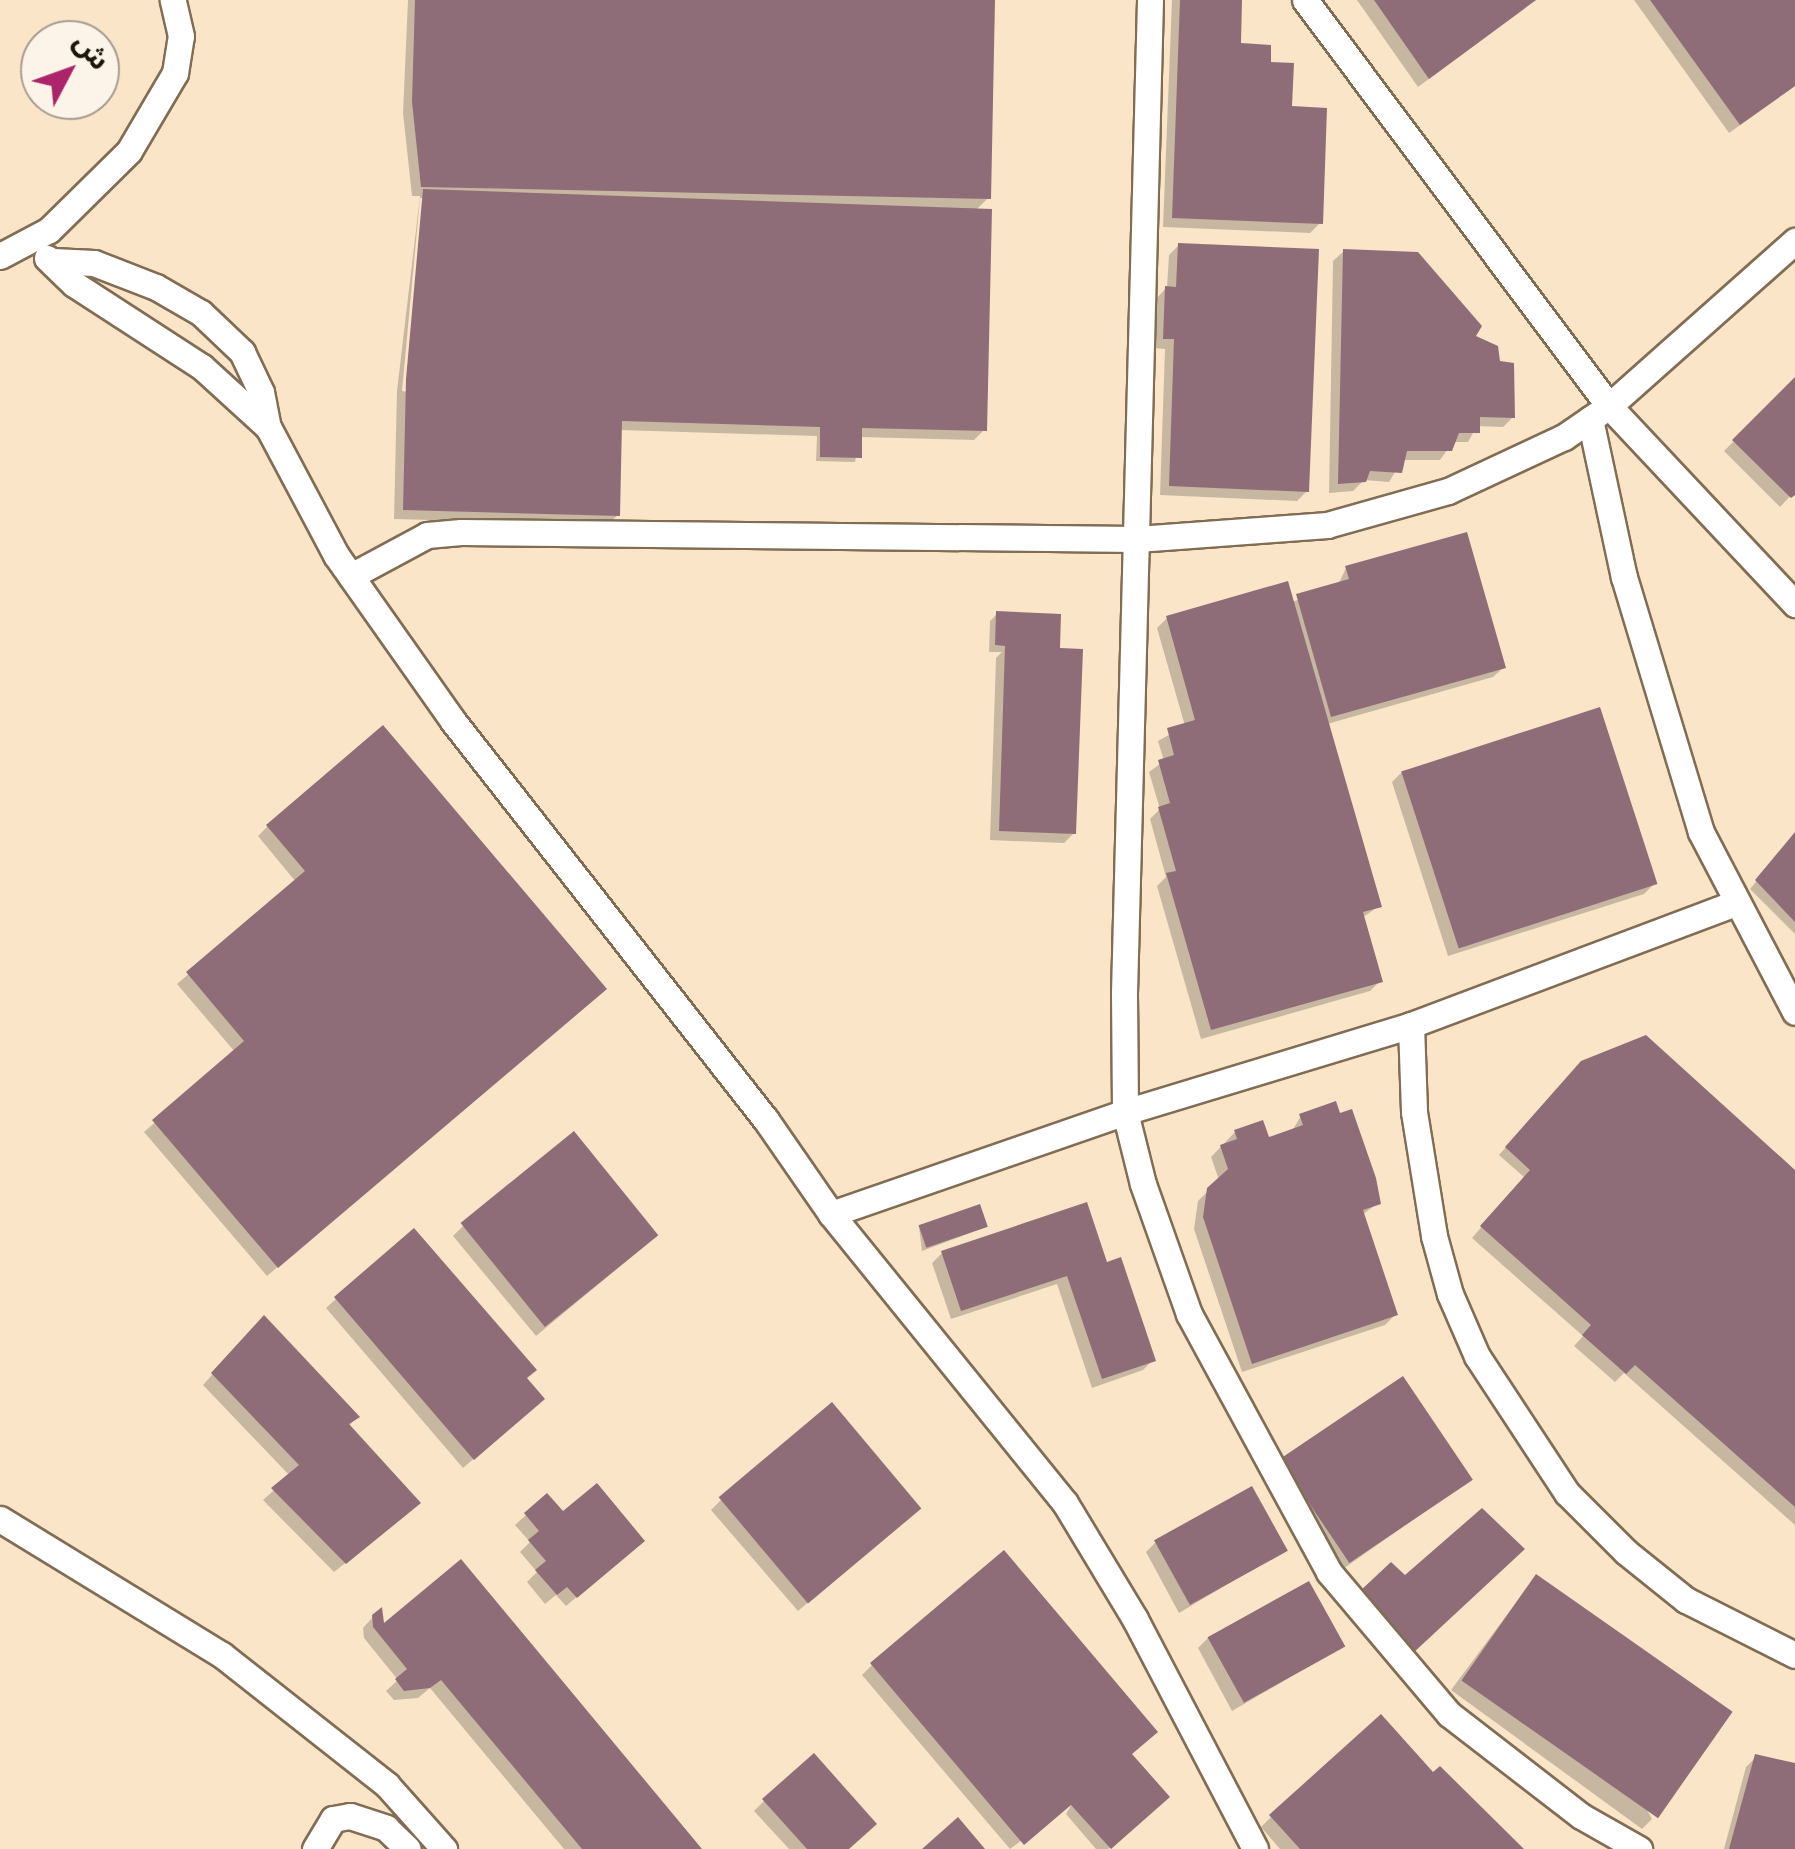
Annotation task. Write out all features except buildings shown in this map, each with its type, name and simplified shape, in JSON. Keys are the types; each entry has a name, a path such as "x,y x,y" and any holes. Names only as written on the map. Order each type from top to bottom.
{"street":[{"path":"0,256 25,247 72,210 146,126 180,51 173,0"},
{"path":"1150,0 1124,1112 1164,1255 1189,1314 1329,1572 1449,1714 1568,1806 1640,1849"},
{"path":"1305,0 1600,413 1795,604"},
{"path":"351,576 427,535 461,532 1136,539 1271,534 1327,525 1448,491 1536,452 1600,413 1795,241"},
{"path":"25,247 53,262 74,284 202,368 268,428"},
{"path":"53,262 126,273 222,329 255,374 268,428 351,576 452,721 766,1120 831,1214 1065,1504 1135,1619 1255,1849"},
{"path":"1600,413 1624,577 1701,832 1733,904 1795,1012"},
{"path":"831,1214 1124,1112 1411,1025 1733,904"},
{"path":"1411,1025 1414,1112 1434,1236 1477,1356 1567,1494 1626,1552 1686,1600 1795,1656"},
{"path":"0,1519 144,1604 295,1709 387,1785 444,1849"},
{"path":"315,1849 333,1819 350,1816 386,1828 408,1849"}]}
